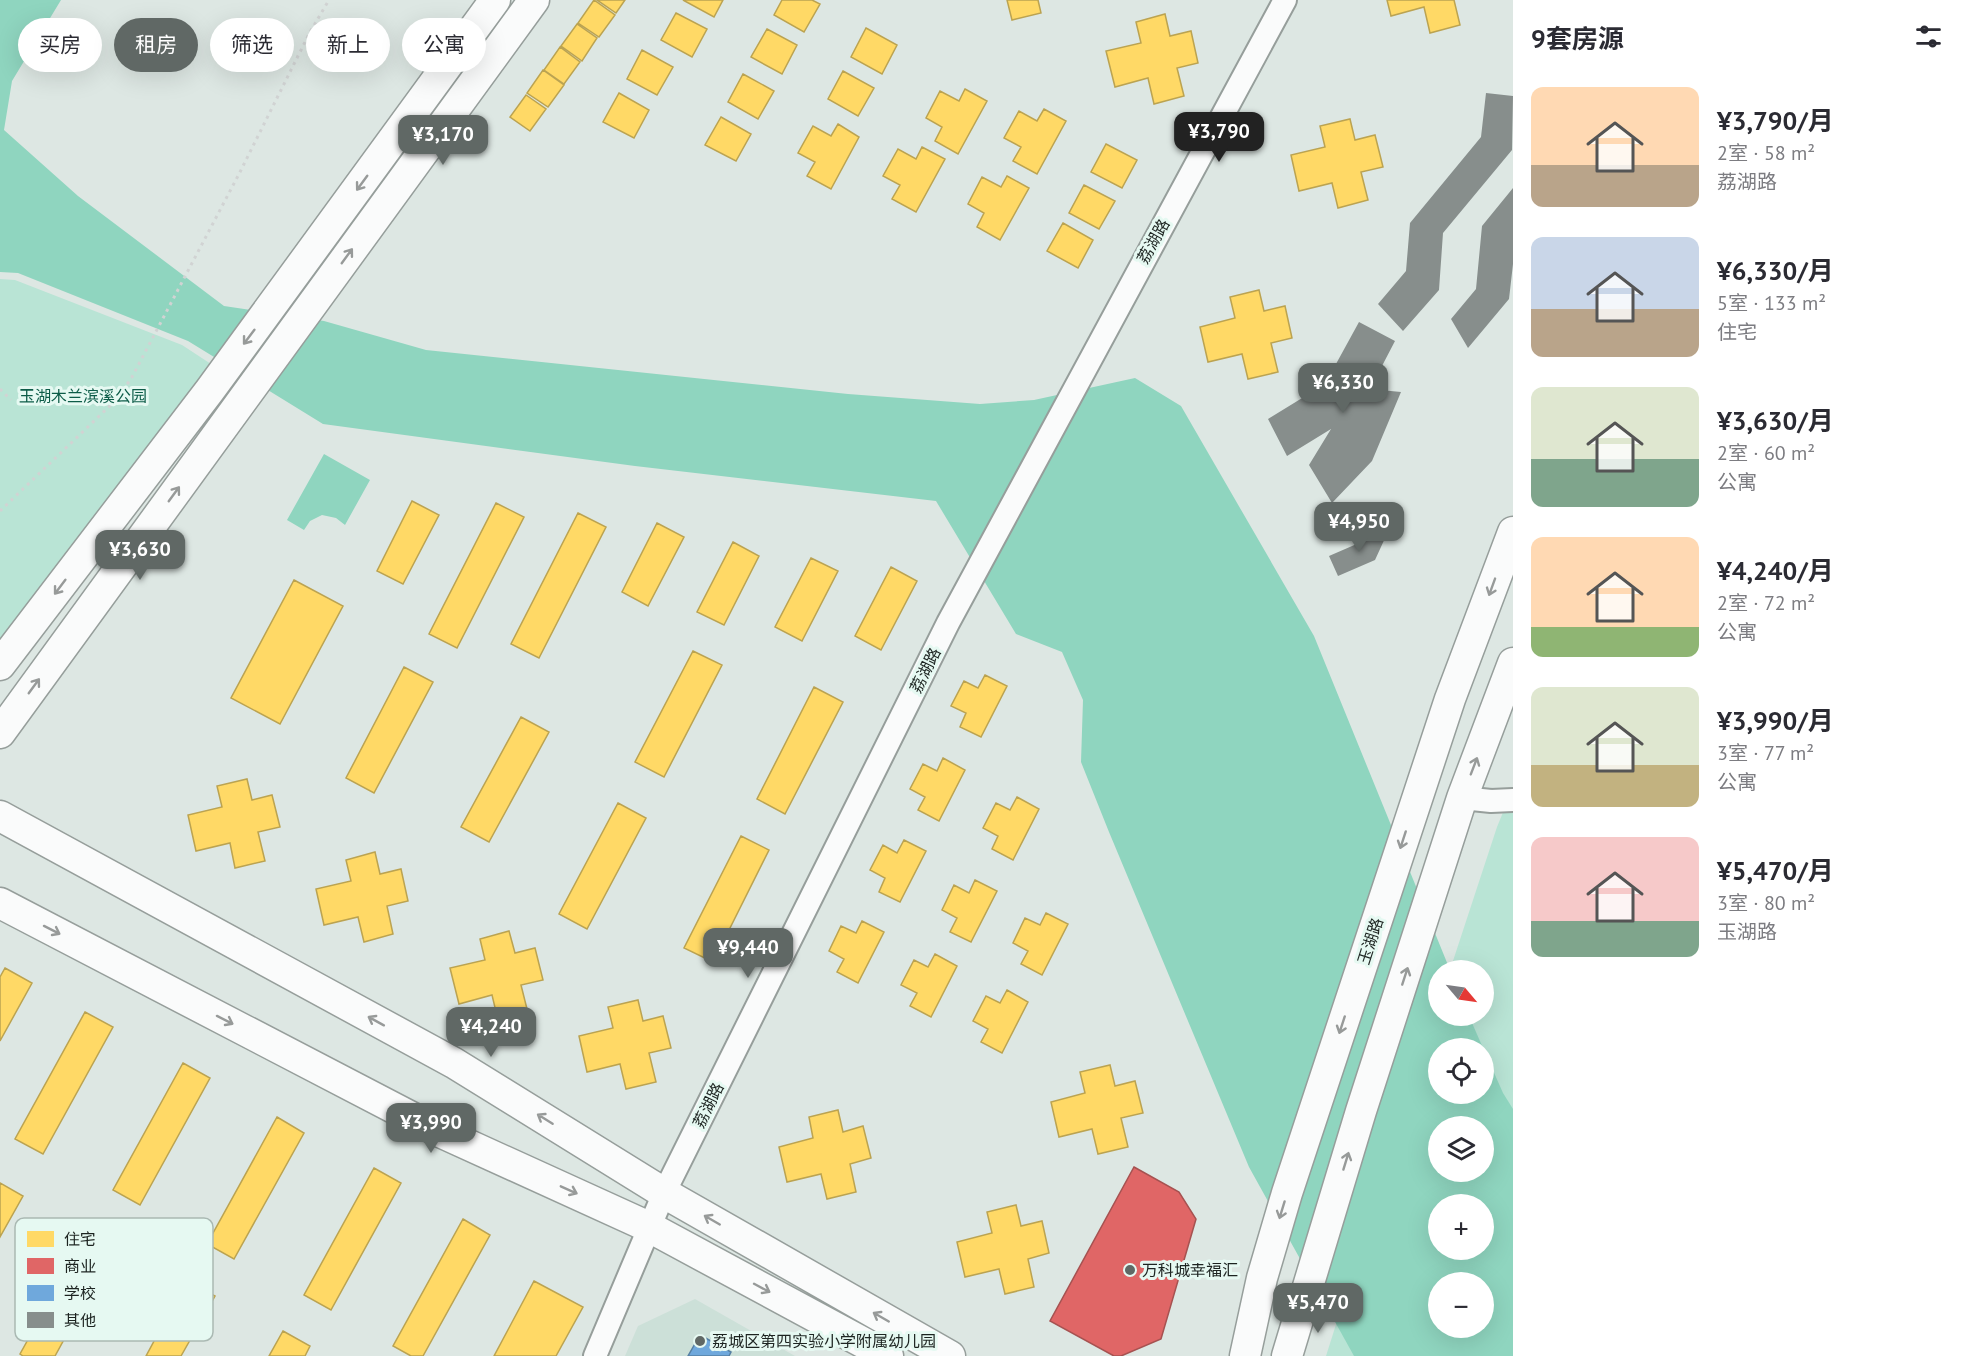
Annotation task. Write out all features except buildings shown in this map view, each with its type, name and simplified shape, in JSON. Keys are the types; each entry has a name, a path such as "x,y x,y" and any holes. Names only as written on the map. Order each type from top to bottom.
{"main road":[{"path":"0,665 210,390 495,0"},
{"path":"0,734 534,0"},
{"name":"玉湖路","path":"1245,1356 1262,1278 1287,1193 1454,688 1513,532"},
{"path":"1290,1351 1304,1297 1361,1112 1459,809 1513,663"},
{"path":"0,816 454,1063 664,1193 950,1356"},
{"path":"0,903 438,1131 649,1227 888,1356"}],"street":[{"name":"荔湖路","path":"596,1356 664,1193 948,624 1117,307 1285,0"},
{"path":"1459,809 1491,801 1513,800"}],"path":[{"path":"0,511 116,400 143,356 310,32 329,0"},
{"path":"0,389 11,400"}],"shaded area":[{"path":"0,0 61,0 50,18 18,18 18,71 12,81 4,130 78,196 224,306 324,321 426,350 848,394 980,404 1034,400 1135,378 1181,406 1314,636 1446,960 1428,960 1428,1026 1473,1026 1479,1038 1428,1038 1428,1104 1494,1104 1494,1073 1513,1109 1513,1356 1354,1356 1249,1167 1109,832 1081,762 1083,700 1062,652 1016,634 936,501 635,466 323,424 188,341 18,273 0,272"},
{"path":"324,454 370,480 345,525 336,518 322,515 310,521 304,530 287,520"},
{"name":"荔城区第四实验小学附属幼儿园","path":"695,1299 795,1356 625,1356 638,1326"}],"green space":[{"name":"玉湖木兰滨溪公园","path":"0,279 15,280 182,345 211,364 0,646"},
{"path":"1513,788 1513,1356 1326,1356 1428,1046 1428,1104 1494,1104 1494,1038 1431,1038 1435,1026 1494,1026 1494,960 1453,960 1497,827"}],"place":[{"name":"万科城幸福汇","path":"1130,1270"},
{"name":"荔城区第四实验小学附属幼儿园","path":"700,1341"}]}
